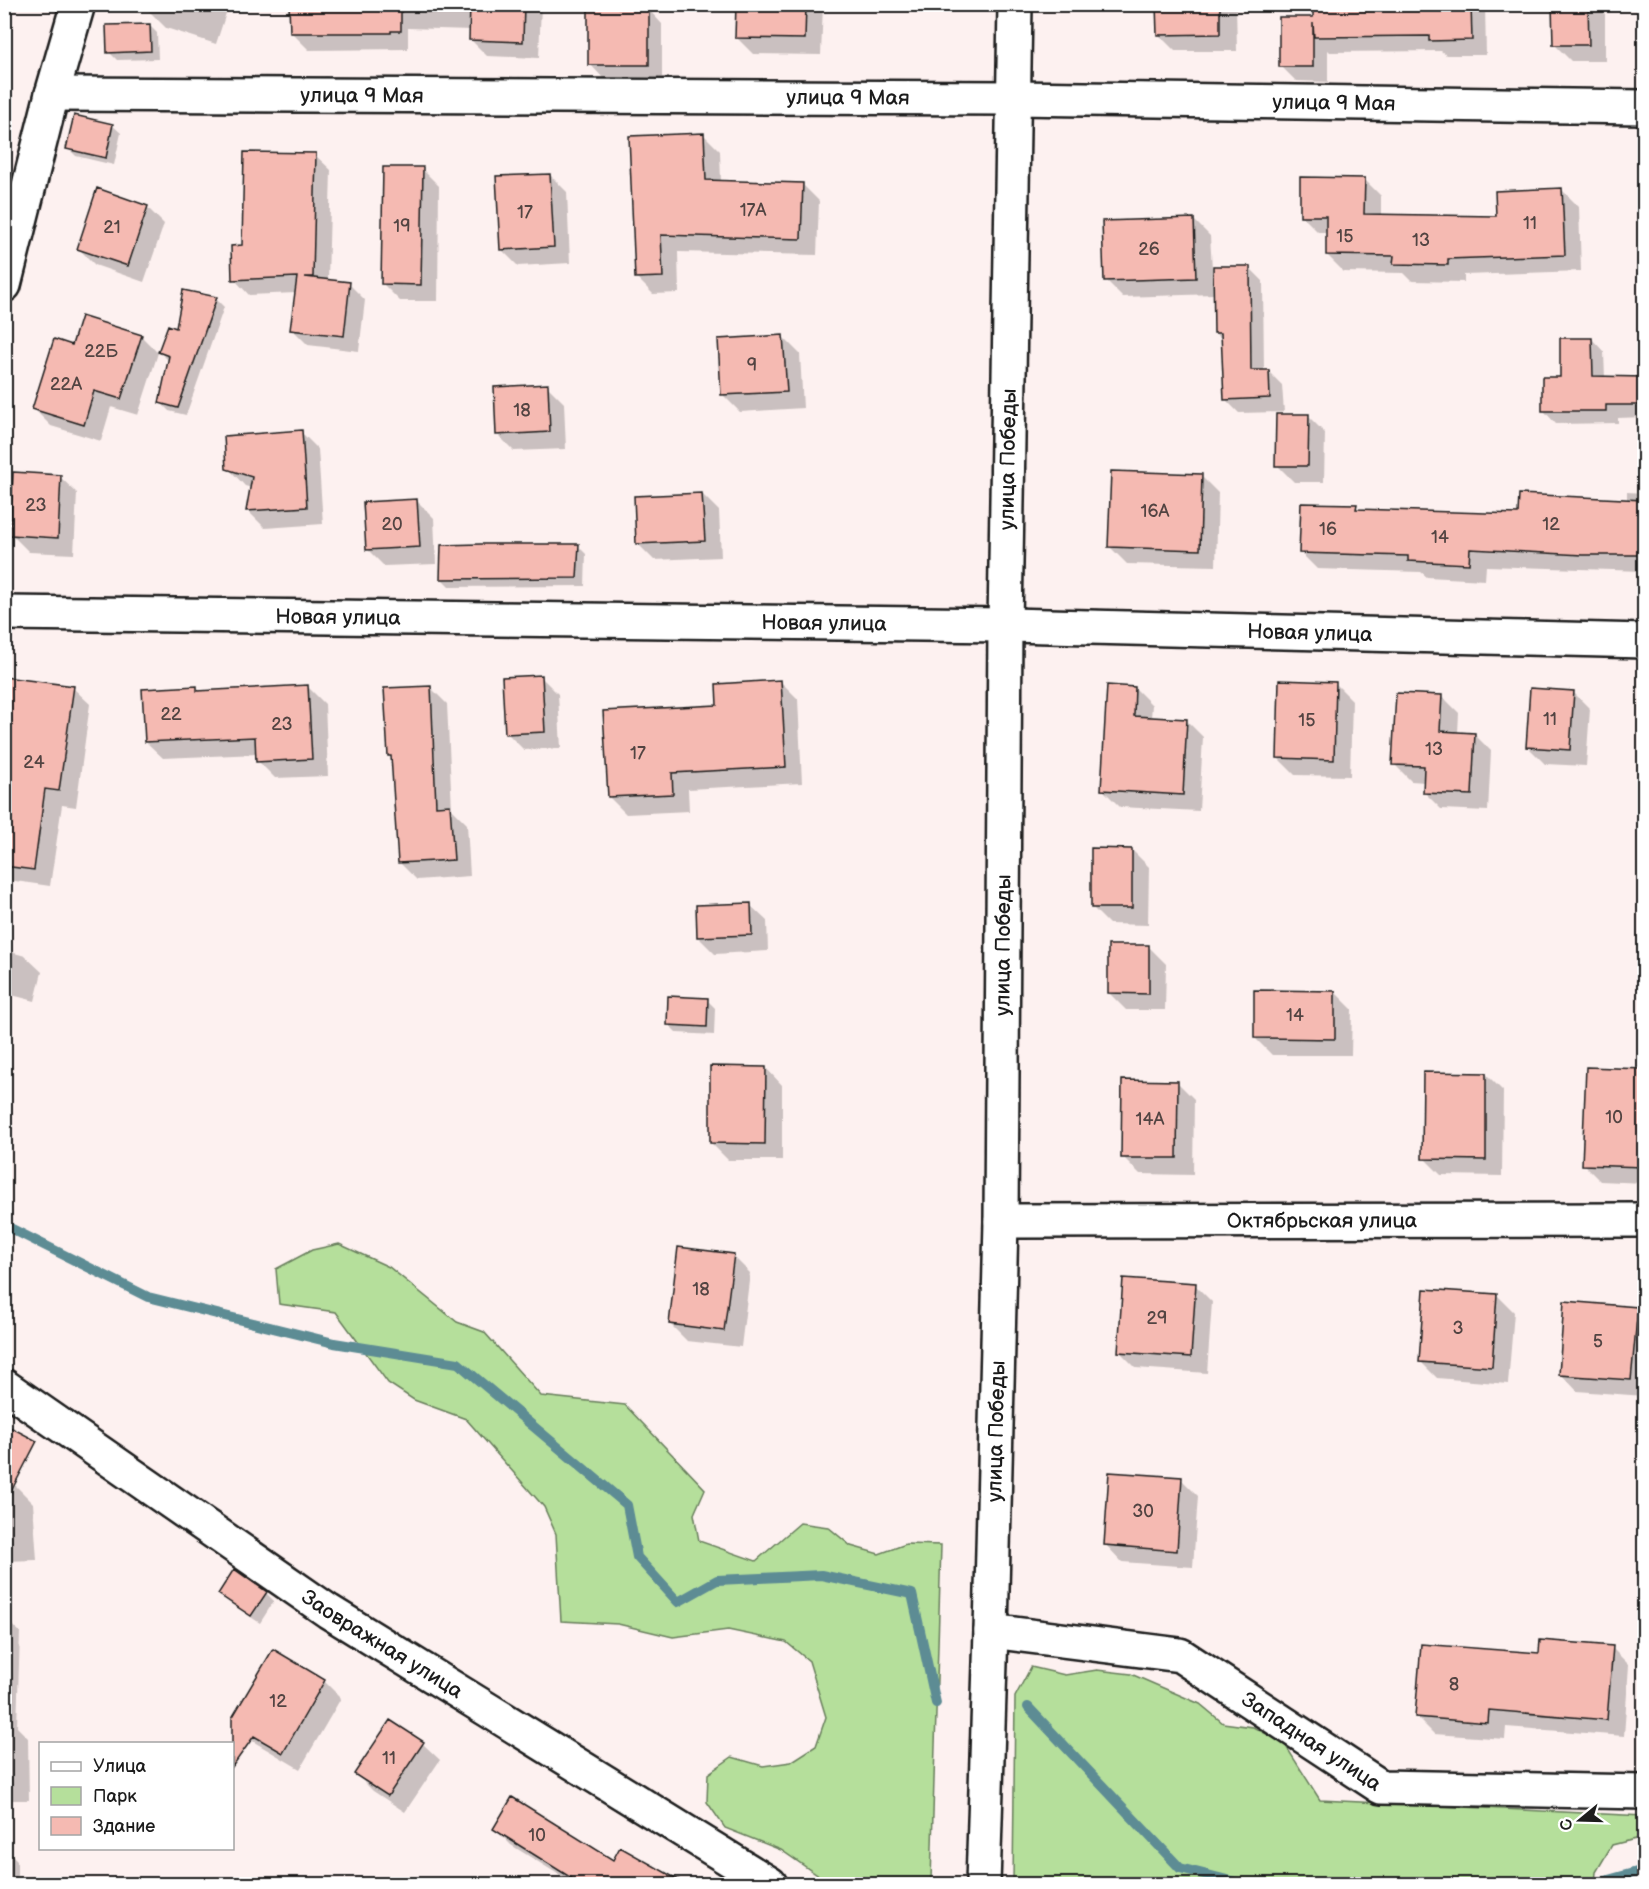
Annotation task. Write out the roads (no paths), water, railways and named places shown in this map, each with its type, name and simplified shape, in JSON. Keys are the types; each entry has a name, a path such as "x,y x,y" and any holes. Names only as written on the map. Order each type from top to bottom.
{"street":[{"path":"4,285 52,94 78,4"},
{"name":"улица Победы","path":"983,1884 1001,1221 1005,625 1015,4"},
{"name":"улица 9 Мая","path":"52,94 1014,98 1644,107"},
{"name":"Новая улица","path":"4,613 1005,625 1644,641"},
{"name":"Октябрьская улица","path":"1001,1221 1644,1220"},
{"name":"Заовражная улица","path":"4,1386 328,1611 770,1884"},
{"name":"Западная улица","path":"991,1631 1180,1655 1381,1787 1644,1792"}],"waterway":[{"path":"4,1225 148,1297 334,1343 458,1363 627,1505 637,1557 678,1602 717,1580 821,1575 912,1594 936,1703"},
{"path":"1028,1707 1180,1868 1243,1884"},
{"path":"1594,1884 1644,1870"}]}
